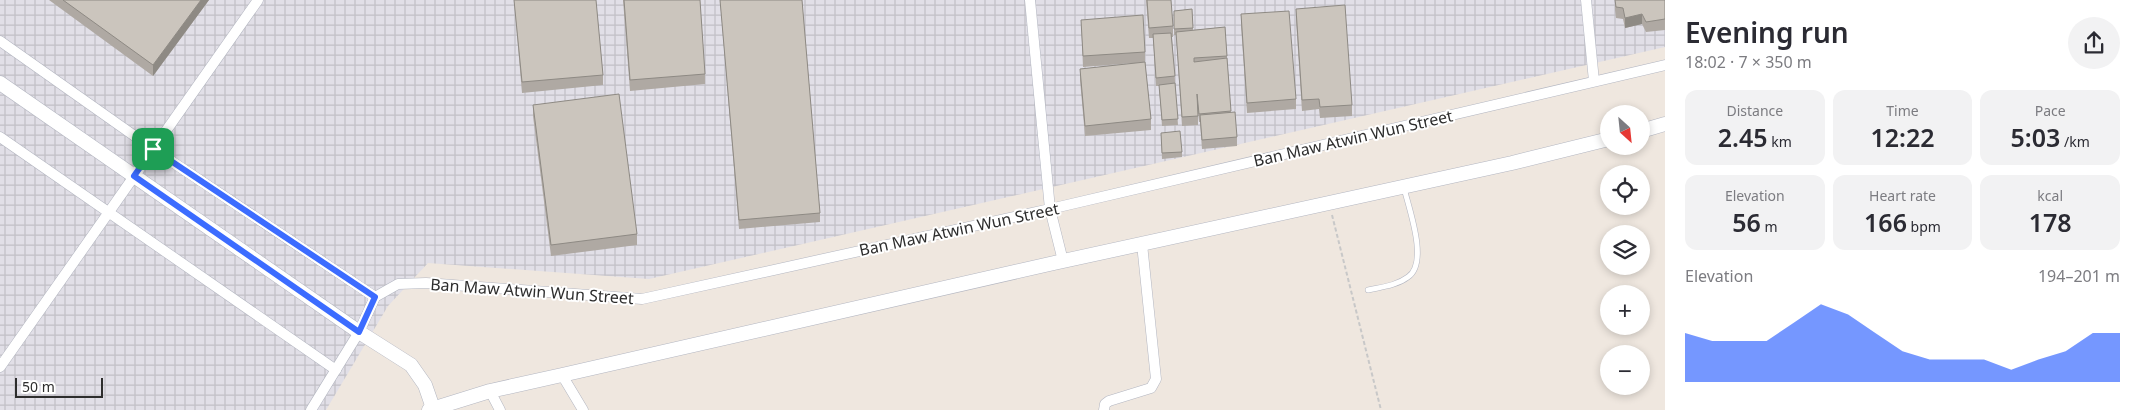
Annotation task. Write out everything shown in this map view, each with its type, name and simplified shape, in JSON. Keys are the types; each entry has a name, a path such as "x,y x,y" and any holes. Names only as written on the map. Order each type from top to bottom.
{"main road":[{"path":"0,83 359,332 411,365 425,385 431,409 490,391 562,374 1063,261 1512,164 1600,141"},
{"path":"1650,128 1665,124"}],"street":[{"path":"0,367 258,0"},
{"path":"1030,0 1050,209 1063,261"},
{"path":"1586,0 1594,82"},
{"path":"0,41 153,149 375,297 359,332 311,410"},
{"name":"Ban Maw Atwin Wun Street","path":"375,297 398,284 426,283 642,299 1050,209 1665,65"},
{"path":"0,137 336,370"},
{"path":"1104,410 1105,404 1109,401 1151,388 1156,379 1142,244"},
{"path":"562,374 583,410"},
{"path":"490,391 500,410"}],"lane":[{"path":"1368,290 1394,285 1410,276 1416,266 1419,252 1404,187"}],"path":[{"path":"1329,203 1381,410"}],"shaded area":[{"path":"0,0 1665,0 1665,47 649,279 428,263 388,306 326,410 0,410"}],"building":[{"path":"63,0 201,0 153,65"},
{"path":"514,0 596,0 603,75 522,82"},
{"path":"624,0 700,0 705,74 630,80"},
{"path":"720,0 802,0 820,213 739,220"},
{"path":"1147,0 1171,0 1173,26 1149,28"},
{"path":"1615,0 1665,0 1665,19 1646,22 1642,14 1625,18 1623,8 1616,7"},
{"path":"1345,5 1352,105 1320,107 1319,99 1302,100 1296,9"},
{"path":"1192,9 1193,28 1174,29 1174,11"},
{"path":"1289,11 1296,99 1247,103 1241,14"},
{"path":"1143,15 1145,52 1083,56 1081,20"},
{"path":"1225,27 1227,56 1194,58 1194,62 1227,58 1231,111 1199,114 1197,94 1198,116 1182,117 1176,32"},
{"path":"1171,33 1175,76 1156,78 1153,34"},
{"path":"1145,62 1151,119 1085,126 1080,69"},
{"path":"1175,83 1178,119 1162,120 1159,85"},
{"path":"619,94 637,234 551,245 533,105"},
{"path":"1235,112 1237,137 1202,140 1200,115"},
{"path":"1180,131 1182,152 1162,153 1161,133"}],"route":[{"path":"153,149 375,297 359,332 134,176 153,149"}]}
